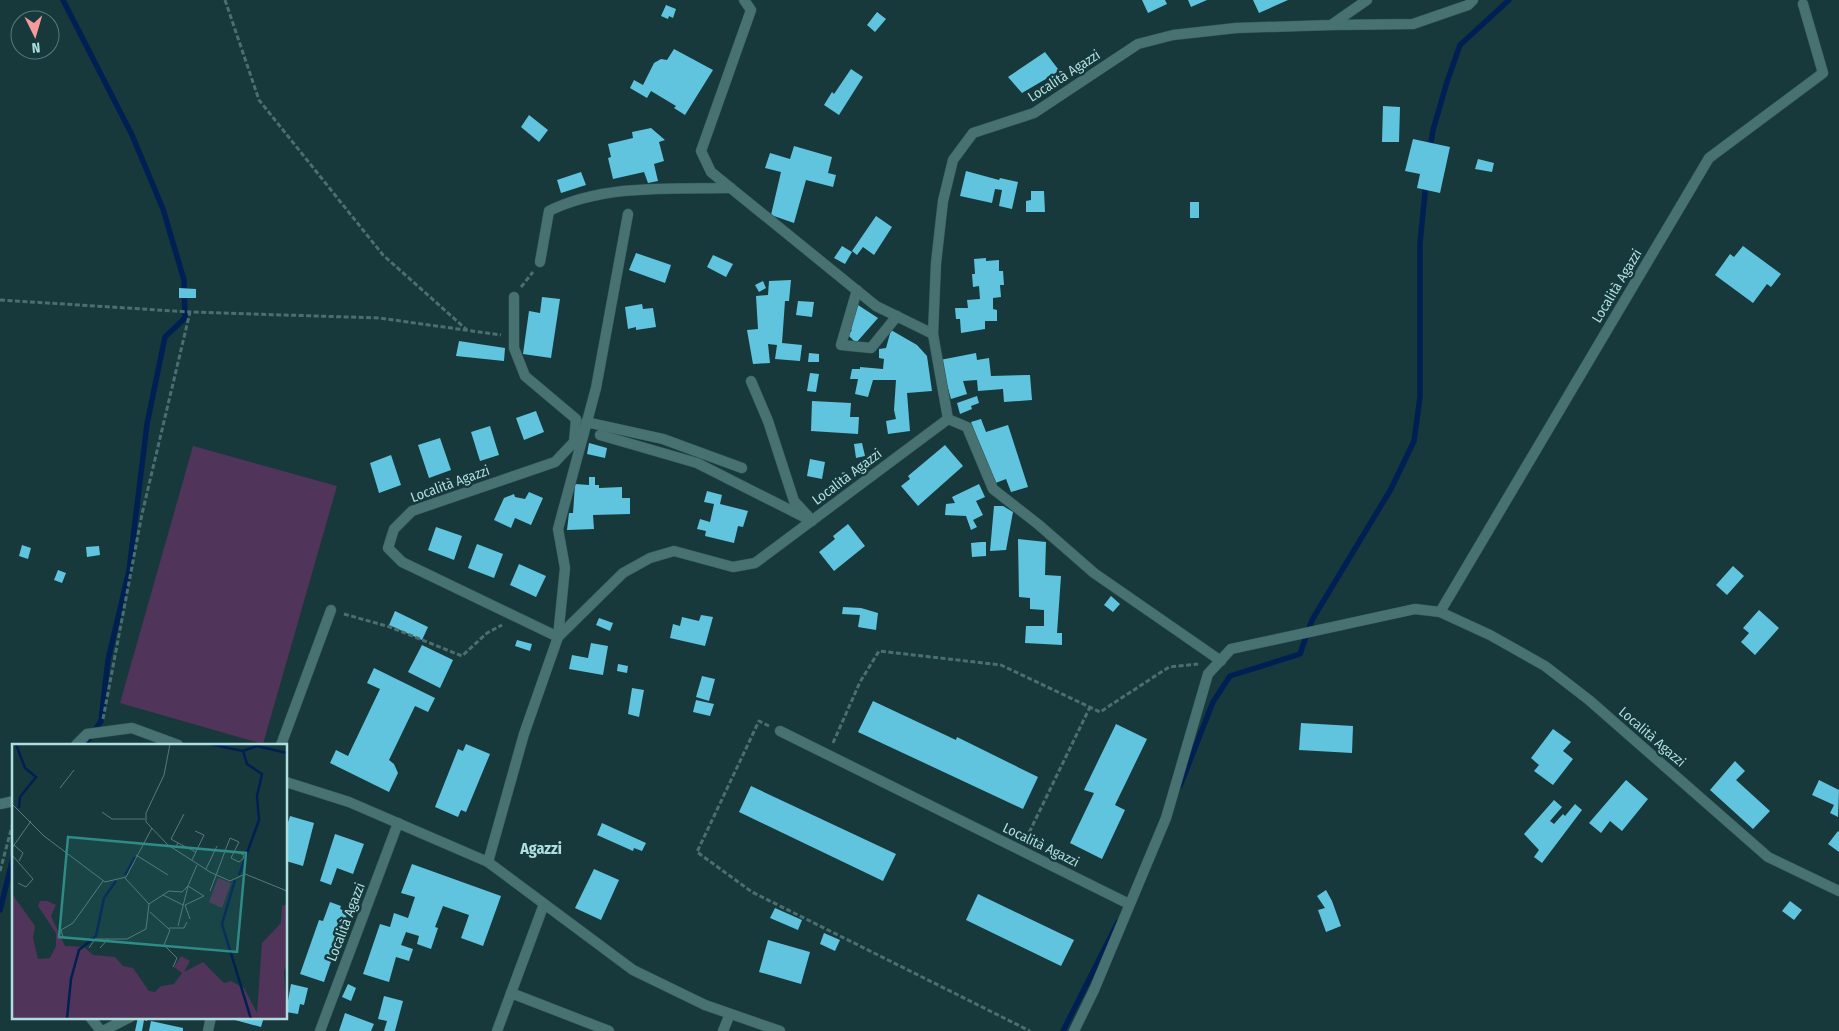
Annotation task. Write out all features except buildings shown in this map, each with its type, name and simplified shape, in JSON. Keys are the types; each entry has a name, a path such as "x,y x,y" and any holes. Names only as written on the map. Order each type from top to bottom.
{"street":[{"path":"744,0 751,10 701,151 711,172 876,306 933,334"},
{"path":"1332,25 1367,0"},
{"name":"Località Agazzi","path":"558,637 623,572 650,558 674,551 733,567 755,564 948,419 933,334 936,263 943,201 953,160 973,133 1034,113 1138,44 1173,35 1236,28 1413,24 1468,5 1473,0"},
{"name":"Località Agazzi","path":"1440,612 1709,158 1823,73 1803,4"},
{"path":"540,262 549,211 568,201 630,190 731,188"},
{"name":"Località Agazzi","path":"488,862 524,734 558,637 566,568 558,529 596,388 628,214"},
{"path":"857,290 848,313 841,345 871,348 897,316"},
{"path":"514,297 514,337"},
{"name":"Località Agazzi","path":"514,337 514,348 525,376 576,419 574,442 555,462 412,511 394,529 388,548 402,562 558,637"},
{"path":"751,381 768,421 794,501 812,521"},
{"path":"948,419 967,427 993,489 1040,525 1094,573 1221,661"},
{"path":"586,422 663,438 742,468"},
{"path":"600,435 697,463 812,521"},
{"name":"Località Agazzi","path":"1074,1031 1094,990 1166,818 1208,674 1232,649 1415,609 1440,612 1490,635 1546,666 1589,700 1768,857 1839,891"},
{"path":"281,744 331,610"},
{"path":"77,744 87,734 132,728 175,744"},
{"name":"Località Agazzi","path":"780,731 1129,904"},
{"path":"288,783 349,802 488,862 634,970 705,1005 780,1031"},
{"name":"Località Agazzi","path":"320,1031 398,823"},
{"path":"497,1031 544,904"},
{"path":"511,993 609,1031"},
{"path":"723,1031 730,1014"},
{"path":"91,1018 102,1031 128,1018"},
{"path":"208,1031 211,1018"}],"path":[{"path":"225,0 259,100 383,256 467,331"},
{"path":"514,297 540,262"},
{"path":"0,300 190,312 380,318 514,337"},
{"path":"100,732 142,514 190,312"},
{"path":"331,610 390,627 462,656 487,633 516,617"},
{"path":"827,755 860,682 879,651 1001,666 1100,712 1169,667 1221,661"},
{"path":"1020,850 1090,707"},
{"path":"780,731 760,721 697,852 752,892 1030,1031"},
{"path":"0,871 12,826"}],"shaded area":[{"path":"193,446 337,486 263,744 120,703"}],"waterway":[{"path":"63,0 132,135 163,209 184,280 185,318 165,337 147,424 129,571 108,660 101,721 86,744"},
{"path":"1430,149 1433,130 1460,45 1509,0"},
{"path":"1180,786 1213,702 1230,676 1300,654 1312,620 1391,489 1414,441 1420,397 1420,243 1426,183"},
{"path":"0,910 12,862"},
{"path":"1063,1031 1118,922"}],"district":[{"name":"Agazzi","path":"541,848"}]}
